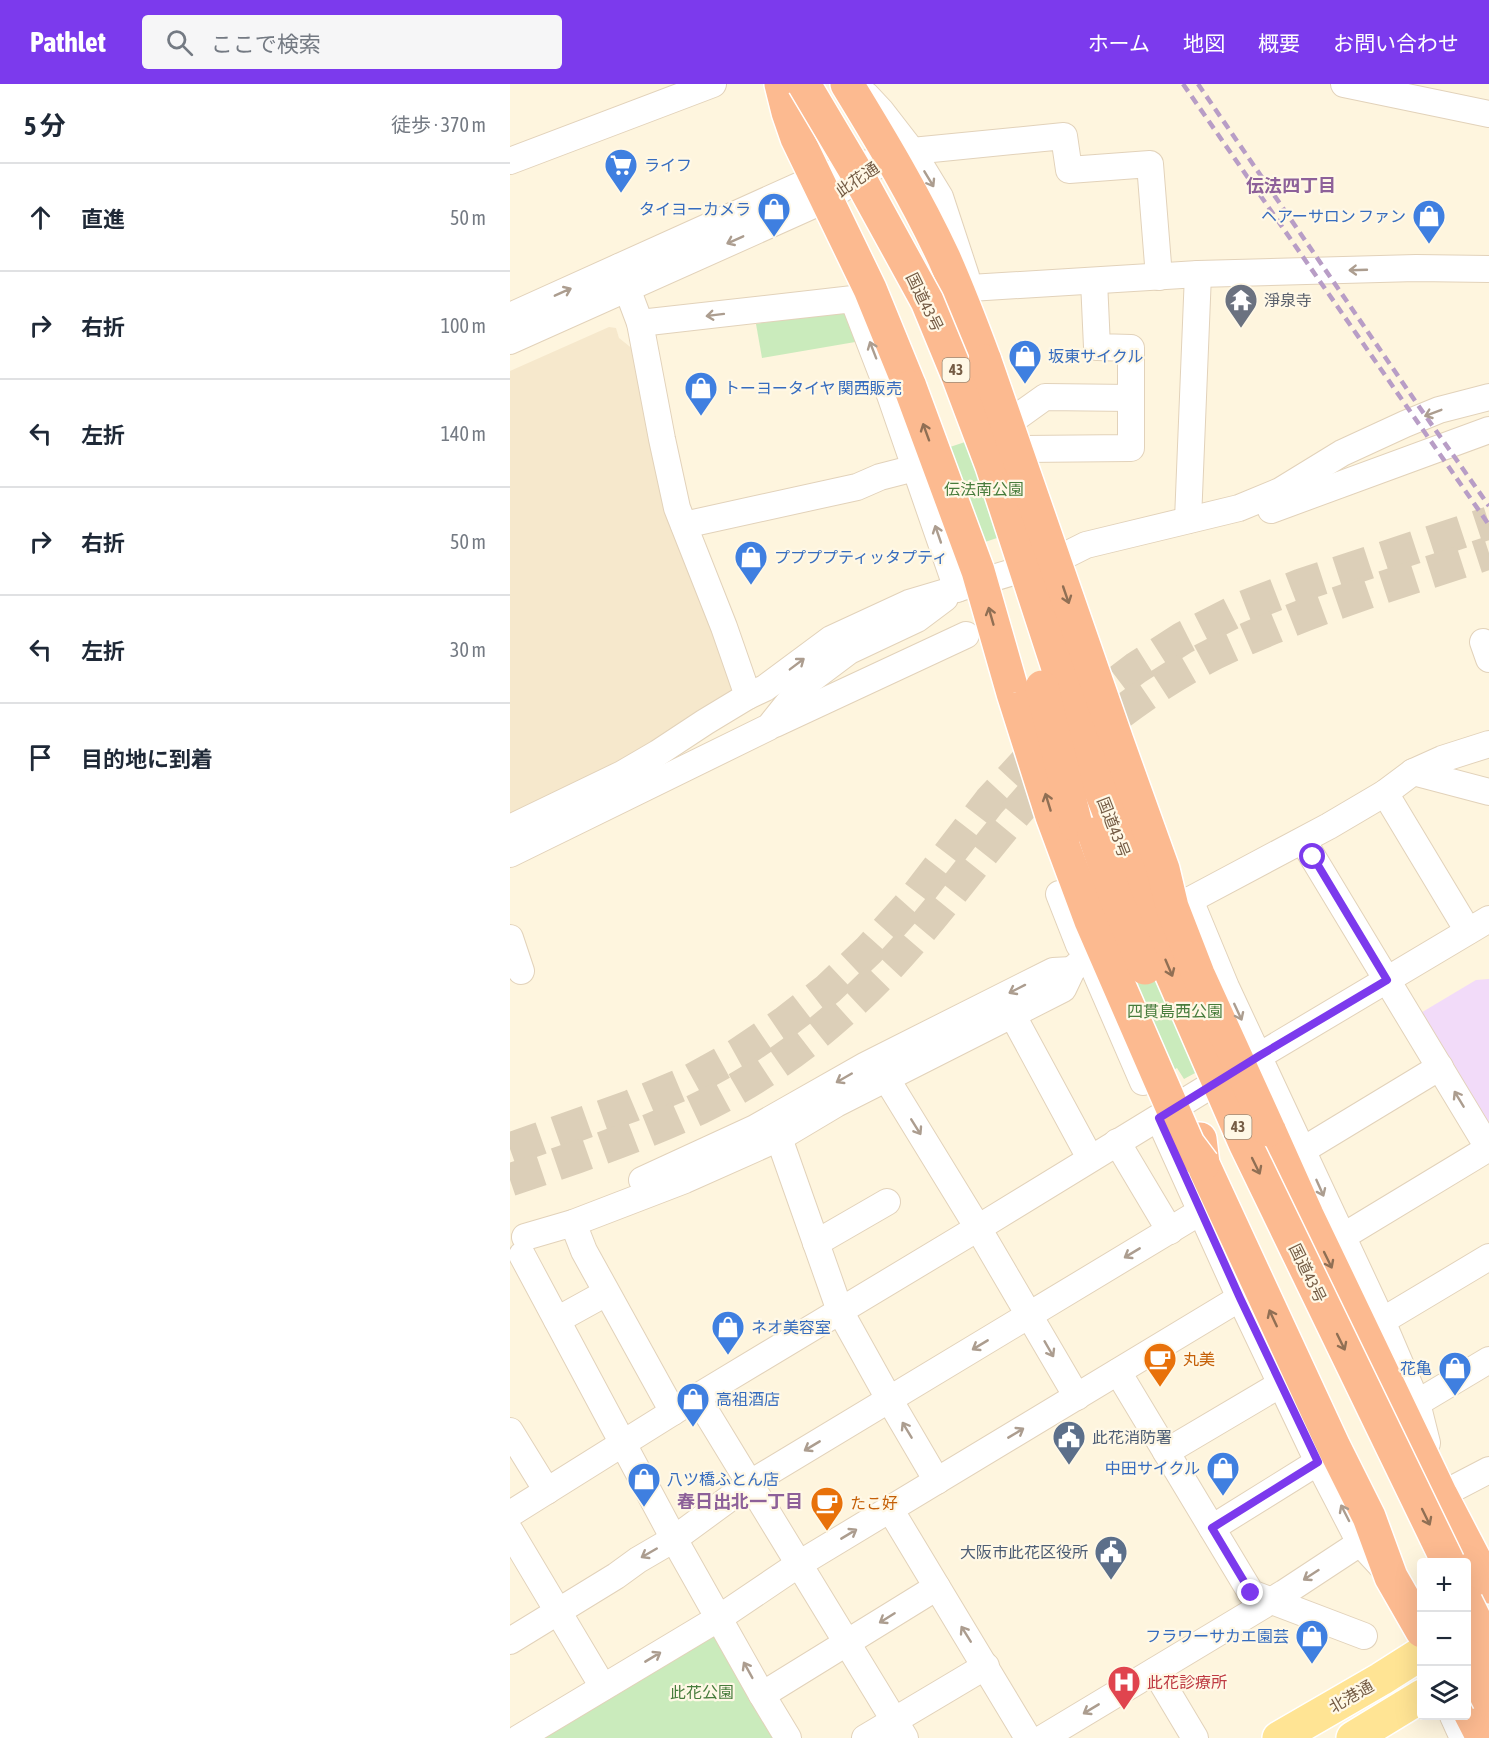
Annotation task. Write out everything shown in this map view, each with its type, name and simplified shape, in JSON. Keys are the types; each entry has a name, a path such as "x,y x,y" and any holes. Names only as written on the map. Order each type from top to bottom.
{"highway":[{"name":"国道43号","path":"781,84 793,127 870,289 910,387 978,571 1052,816 1087,911 1188,1144 1203,1164"},
{"name":"国道43号","path":"781,84 840,175 881,252 940,380 974,478 1051,682 1097,781 1167,964 1214,1074 1245,1143 1446,1558"},
{"name":"国道43号","path":"804,84 855,170 927,301 992,466 1051,682 1117,901 1224,1152 1420,1558"},
{"name":"国道43号","path":"847,84 901,153 944,258 985,361 1163,869 1181,904"},
{"path":"1051,682 1109,771 1151,875 1181,904"},
{"name":"43","path":"1051,682 1083,853 1103,910 1200,1139 1203,1164 1326,1455 1370,1517 1391,1577 1417,1622"},
{"name":"43","path":"1181,904 1198,974 1307,1215 1441,1495 1489,1587"},
{"path":"1471,1610 1489,1648"},
{"path":"1471,1663 1489,1701"},
{"path":"1471,1713 1483,1738"}],"main road":[{"path":"1471,1622 1489,1611"},
{"name":"北港通","path":"1279,1738 1417,1656"},
{"path":"1471,1667 1489,1656"},
{"path":"1353,1738 1417,1699"}],"street":[{"path":"510,161 713,84"},
{"path":"854,84 881,111 901,153 940,197 1060,558"},
{"path":"1344,84 1489,114"},
{"name":"此花通","path":"510,341 623,278 901,153 1064,136 1069,170 1150,164 1159,277"},
{"path":"970,288 1198,274 1416,268 1489,269"},
{"path":"1188,520 1198,274"},
{"path":"623,278 640,323 677,508 724,627 748,696"},
{"name":"此花通","path":"510,316 623,278"},
{"path":"1024,449 1131,448 1131,348 1097,348 1094,281"},
{"path":"640,323 853,299 890,394 957,589"},
{"path":"1013,420 1045,397 1131,398"},
{"path":"510,828 622,774 748,696 765,688 831,639 909,603 1060,558 1086,545 1239,508 1280,491 1342,453 1405,424 1439,410 1489,398"},
{"path":"1060,558 1089,562 1246,519 1489,430"},
{"path":"684,525 856,487 880,477 915,468"},
{"path":"769,727 801,687 849,651 917,619 957,589"},
{"path":"510,855 769,727 966,635"},
{"path":"519,1240 566,1210 657,1173 755,1128 866,1065 1053,970 1080,963 1181,904 1303,841 1385,793 1413,772 1442,759 1489,744"},
{"path":"1413,772 1489,792"},
{"path":"510,1514 697,1397 1478,925 1385,793"},
{"path":"1303,841 1489,1148 1342,1237"},
{"path":"1059,894 1079,945 1080,963 1159,1118 1200,1212 1281,1384 1326,1455 1360,1543 1391,1577"},
{"path":"1181,904 1226,987 1382,1321 1417,1403 1441,1495 1489,1470"},
{"path":"510,938 521,970"},
{"path":"519,1240 573,1223 685,1180 778,1138 836,1104 1063,989 1080,963"},
{"path":"1012,1014 1090,1158"},
{"path":"1303,1150 1440,1067"},
{"path":"886,1078 978,1228 1077,1397"},
{"path":"778,1138 840,1311 938,1480"},
{"path":"1117,1142 1170,1231"},
{"path":"816,1244 887,1203"},
{"path":"510,1641 674,1539 749,1484 1200,1212"},
{"path":"573,1223 584,1251 606,1293 673,1412"},
{"path":"519,1240 557,1320 674,1539 788,1738"},
{"path":"1382,1321 1489,1257"},
{"path":"557,1320 606,1293"},
{"path":"519,1738 719,1618 799,1564 1240,1298"},
{"path":"1417,1403 1489,1360"},
{"path":"1118,1372 1251,1593 1364,1636"},
{"path":"1166,1452 1281,1384"},
{"path":"697,1397 900,1729"},
{"path":"510,1431 547,1491"},
{"path":"1212,1528 1326,1455"},
{"path":"890,1509 1028,1738"},
{"path":"510,1531 603,1687"},
{"path":"1043,1738 1270,1602 1360,1543"},
{"path":"762,1695 937,1587"},
{"path":"865,1738 900,1729 986,1666"},
{"path":"1155,1671 1195,1738"},
{"path":"1455,1720 1463,1738"}],"shaded area":[{"path":"609,327 616,328 619,338 634,350 731,677 731,692 665,738 510,816 510,371"},
{"path":"1489,979 1489,1129 1419,1014 1476,980"}],"green space":[{"path":"847,307 861,341 762,358 756,324"},
{"name":"伝法南公園","path":"1010,427 1042,523 958,551 926,455"},
{"name":"四貫島西公園","path":"1182,924 1221,1059 1184,1079 1177,1068 1152,1082 1112,962"},
{"name":"此花公園","path":"713,1632 783,1738 536,1738"}],"tunnel":[{"path":"510,1149 631,1106 688,1082 737,1055 784,1023 828,989 869,950 911,903 990,801 1038,749 1087,705 1136,668 1183,638 1244,607 1301,585 1489,523"},
{"path":"510,1180 630,1138 700,1108 777,1063 825,1027 848,1007 916,936 1042,783 1111,720 1157,687 1214,654 1280,625 1358,596 1489,553"}],"railway":[{"path":"1183,84 1489,525"},
{"path":"1198,84 1489,506"}],"place":[{"name":"ライフ","path":"621,194"},
{"name":"タイヨーカメラ","path":"774,238"},
{"name":"ヘアーサロン ファン","path":"1429,245"},
{"name":"淨泉寺","path":"1241,329"},
{"name":"坂東サイクル","path":"1025,385"},
{"name":"トーヨータイヤ 関西販売","path":"701,417"},
{"name":"ププププティッタプティ","path":"751,586"},
{"name":"ネオ美容室","path":"728,1356"},
{"name":"丸美","path":"1160,1388"},
{"name":"花亀","path":"1455,1397"},
{"name":"高祖酒店","path":"693,1428"},
{"name":"此花消防署","path":"1069,1466"},
{"name":"中田サイクル","path":"1223,1497"},
{"name":"八ツ橋ふとん店","path":"644,1508"},
{"name":"たこ好","path":"827,1532"},
{"name":"大阪市此花区役所","path":"1111,1581"},
{"name":"フラワーサカエ園芸","path":"1312,1665"},
{"name":"此花診療所","path":"1124,1711"}],"district":[{"name":"伝法四丁目","path":"1291,186"},
{"name":"春日出北一丁目","path":"740,1502"}],"route":[{"path":"1251,1593 1212,1528 1318,1462 1200,1212 1159,1118 1387,980 1313,857"}]}
